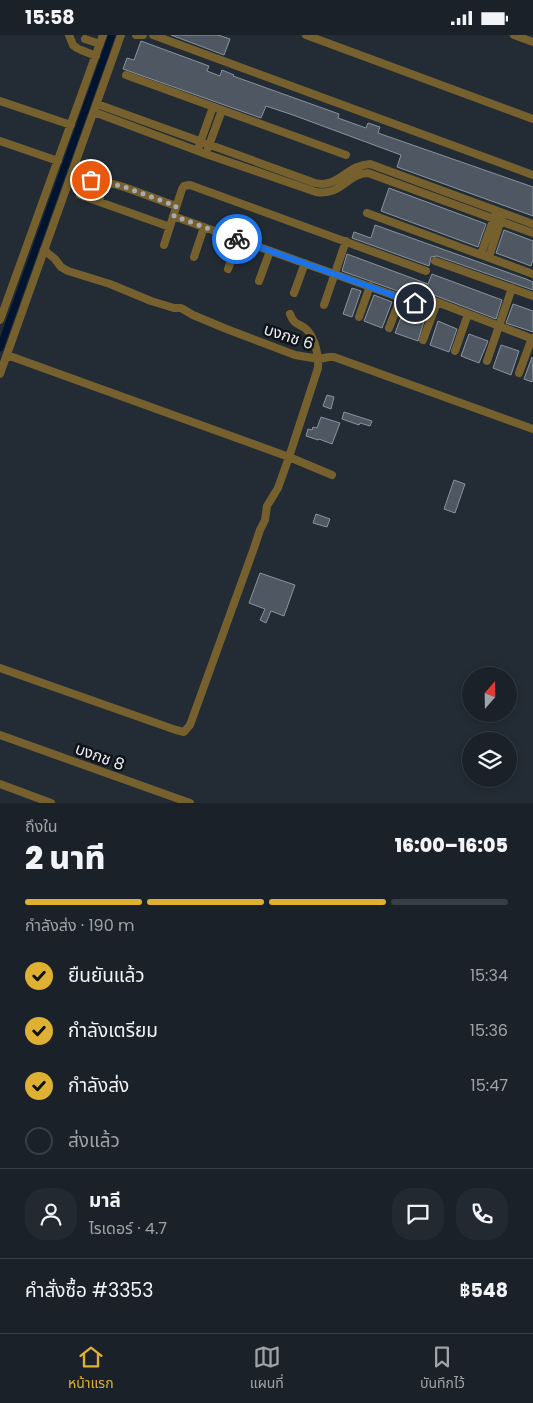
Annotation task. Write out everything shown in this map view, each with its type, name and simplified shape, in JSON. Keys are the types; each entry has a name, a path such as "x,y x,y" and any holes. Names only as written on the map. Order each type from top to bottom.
{"street":[{"path":"99,50 83,38 70,35 73,45 79,49 99,50 113,55"},
{"path":"0,320 3,305 104,35"},
{"path":"0,374 121,35"},
{"path":"136,35 143,35"},
{"path":"153,35 533,175"},
{"path":"306,35 533,119"},
{"path":"514,35 533,42"},
{"path":"126,75 346,155"},
{"path":"0,101 71,125"},
{"path":"198,151 213,107"},
{"path":"95,108 198,151 316,192 332,192 349,176 355,167 370,164 499,216 533,233"},
{"path":"206,154 222,110"},
{"path":"122,118 201,142 322,185 349,176"},
{"path":"0,141 58,161"},
{"path":"74,167 95,187 100,202"},
{"path":"69,180 95,187 122,186 176,206"},
{"path":"164,245 182,189 184,186 190,185 426,271"},
{"path":"80,195 170,227"},
{"path":"368,213 533,273"},
{"path":"174,216 415,303"},
{"path":"499,216 533,224"},
{"path":"485,255 499,216"},
{"path":"194,257 204,227"},
{"path":"228,269 239,240"},
{"path":"324,305 346,241"},
{"name":"บงกช 6","path":"44,250 61,267 68,271 110,284 151,301 181,309 224,328 295,355 319,359 334,357 533,429"},
{"path":"259,281 270,251"},
{"path":"435,261 533,296"},
{"path":"294,293 305,263"},
{"path":"359,317 370,287"},
{"path":"487,361 512,288"},
{"path":"390,328 400,297"},
{"path":"424,297 532,338 518,373"},
{"path":"423,340 437,302"},
{"path":"0,668 176,731 184,732 190,725 265,520 267,506 278,488 316,376 319,359 314,342 306,329 294,323 290,314"},
{"path":"455,351 468,314"},
{"path":"7,355 289,457 332,475"},
{"name":"บงกช 8","path":"0,735 190,803"},
{"path":"0,784 51,803"}],"building":[{"path":"171,35 218,35 230,39 224,55"},
{"path":"141,41 209,66 207,71 220,76 222,70 233,76 339,114 338,118 366,128 368,123 380,127 378,133 533,187 533,216 397,167 401,155 293,115 266,106 261,118 123,69 127,58 134,60"},
{"path":"389,188 486,224 478,247 381,211"},
{"path":"375,225 526,279 533,282 533,290 437,256 431,257 429,266 352,238 354,232 371,238"},
{"path":"504,230 533,241 533,260 531,266 496,253"},
{"path":"347,254 428,284 432,274 502,300 496,319 426,292 419,291 417,298 342,271"},
{"path":"352,288 361,291 352,317 343,314"},
{"path":"374,295 392,302 382,328 364,321"},
{"path":"513,304 533,311 533,332 506,323"},
{"path":"405,307 414,310 412,313 425,318 418,341 395,333"},
{"path":"438,321 457,329 449,352 430,345"},
{"path":"469,334 488,341 479,363 461,356"},
{"path":"501,345 519,351 511,375 493,368"},
{"path":"532,357 533,379 532,382 524,379"},
{"path":"327,395 334,397 331,409 323,406"},
{"path":"344,412 372,421 370,426 360,423 359,425 342,419"},
{"path":"321,417 340,423 332,444 306,436 308,429 317,428"},
{"path":"454,480 465,484 455,513 444,509"},
{"path":"316,514 330,519 327,527 313,523"},
{"path":"260,573 295,585 284,616 271,611 266,623 260,620 265,609 249,603"}],"waterway":[{"path":"0,348 112,35"}],"way so far":[{"path":"91,180 122,186 176,206 174,216 237,239"}],"route":[{"path":"237,239 415,303"}]}
